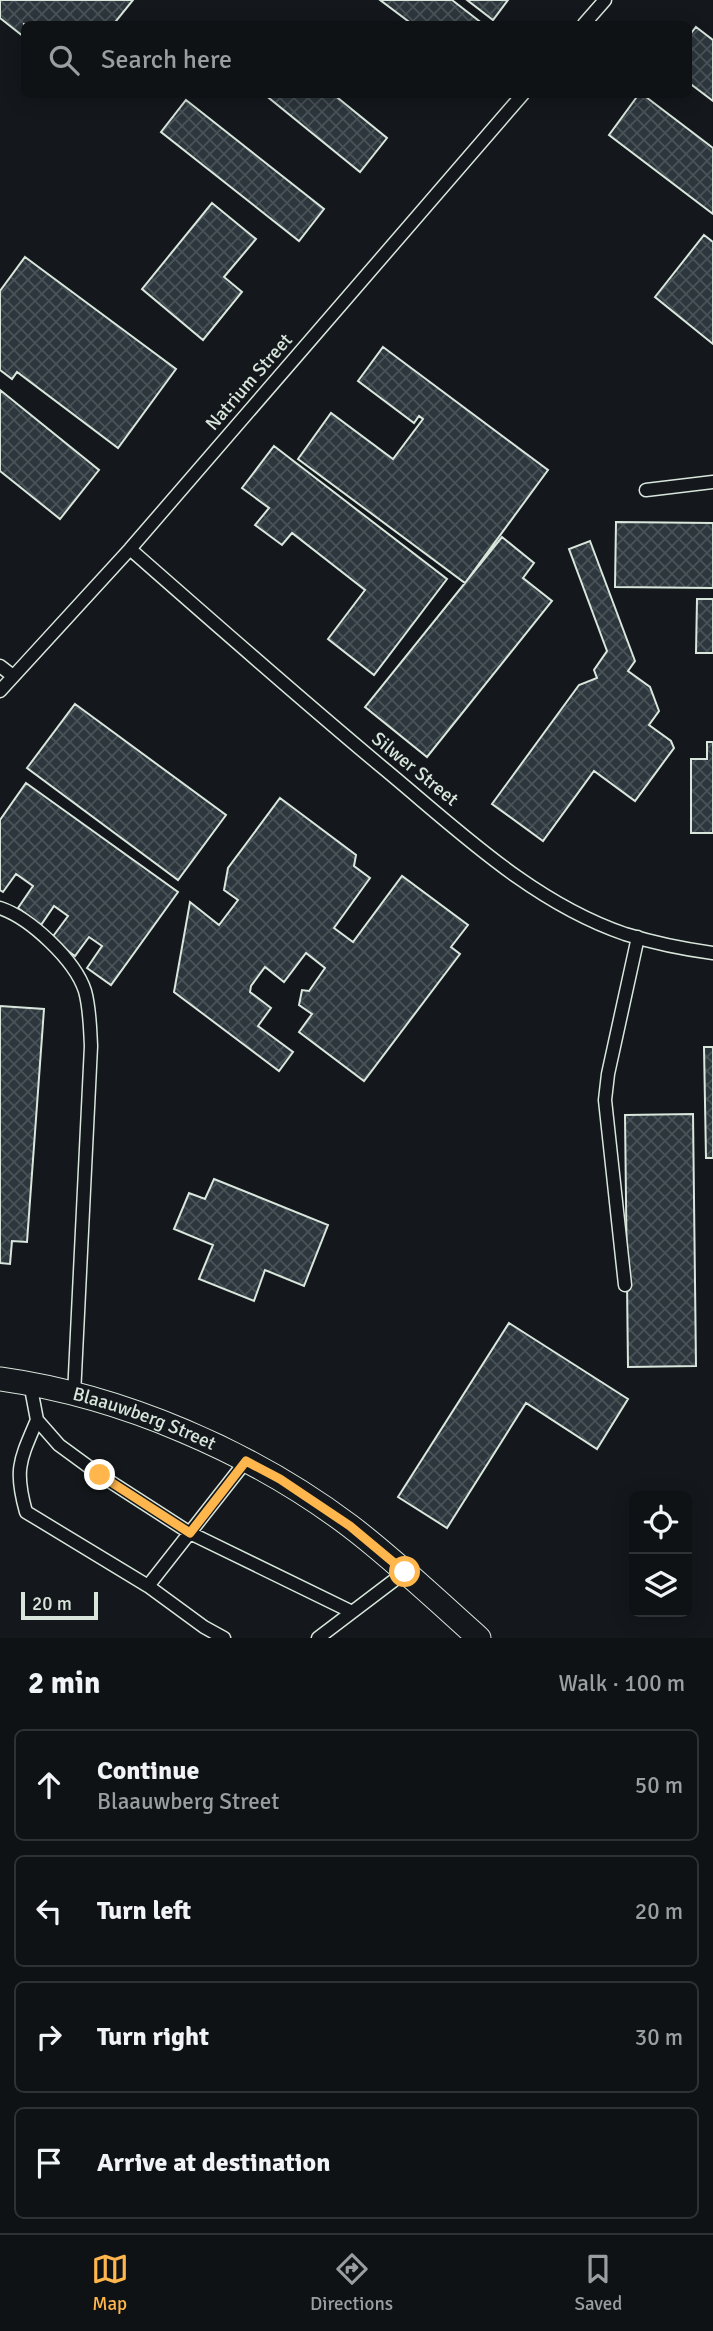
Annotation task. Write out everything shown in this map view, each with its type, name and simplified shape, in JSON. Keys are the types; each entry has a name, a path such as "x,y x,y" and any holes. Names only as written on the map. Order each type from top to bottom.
{"street":[{"name":"Blaauwberg Street","path":"0,1379 30,1383 103,1402 217,1446 280,1479 350,1526 479,1638"}],"lane":[{"path":"587,21 605,0"},
{"name":"Natrium Street","path":"0,691 130,549 520,98"},
{"path":"646,490 713,482"},
{"name":"Silwer Street","path":"130,549 328,722 502,866 545,895 591,918 674,948 713,953"},
{"path":"0,666 13,676"},
{"path":"0,908 10,912 47,939 70,966 84,989 89,1011 91,1046 74,1395"},
{"path":"625,1285 605,1100 608,1074 638,937"},
{"path":"30,1383 37,1420 59,1445 190,1533 352,1612"},
{"path":"37,1420 20,1459 19,1486 26,1512 148,1586 204,1627 224,1638"},
{"path":"148,1586 246,1461"},
{"path":"318,1638 405,1572"}],"building":[{"path":"0,0 133,0 116,21 21,21 21,35 0,18"},
{"path":"380,0 452,0 479,21 408,21"},
{"path":"467,0 508,0 493,20"},
{"path":"696,27 713,40 713,101 692,85 692,32"},
{"path":"269,98 338,98 387,138 360,172"},
{"path":"636,98 647,98 713,148 713,214 609,135"},
{"path":"186,100 324,209 299,241 161,132"},
{"path":"212,203 256,239 224,277 242,292 203,340 142,289"},
{"path":"704,235 713,242 713,344 655,297"},
{"path":"25,257 176,369 118,448 17,372 12,379 0,370 0,291"},
{"path":"383,347 548,470 465,583 298,459 331,413 393,459 423,419 419,416 414,423 358,381"},
{"path":"0,390 99,470 60,519 0,471"},
{"path":"274,446 447,579 374,675 328,639 365,590 292,533 282,545 255,525 269,508 242,488"},
{"path":"616,522 713,523 713,588 615,587"},
{"path":"502,537 534,563 523,578 552,601 427,757 365,707"},
{"path":"590,541 635,661 628,671 650,687 659,711 649,725 671,741 674,748 635,801 594,771 543,841 492,804 579,685 597,678 594,670 607,651 569,549"},
{"path":"697,599 713,599 713,653 696,653"},
{"path":"75,704 226,815 178,880 27,768"},
{"path":"707,742 713,742 713,833 691,833 691,759 707,759"},
{"path":"26,783 178,892 111,985 87,968 102,946 89,937 75,956 51,939 68,916 54,906 41,925 18,908 33,886 16,874 3,892 0,890 0,820"},
{"path":"280,798 356,855 354,866 370,878 334,928 353,942 402,876 468,925 451,947 460,954 364,1081 299,1032 312,1014 299,1005 302,990 309,991 325,968 306,953 284,982 265,967 251,986 250,992 271,1008 258,1026 293,1052 279,1071 174,992 190,902 219,925 238,900 224,890 228,868"},
{"path":"0,1006 44,1009 27,1242 12,1241 10,1264 0,1263"},
{"path":"704,1047 713,1047 713,1158 706,1158"},
{"path":"693,1114 696,1366 628,1367 625,1115"},
{"path":"214,1179 328,1225 304,1286 265,1270 254,1301 199,1279 213,1245 174,1229 189,1193 205,1199"},
{"path":"509,1323 628,1399 597,1449 526,1403 447,1528 398,1497"}],"route":[{"path":"100,1475 190,1533 246,1461 280,1479 350,1526 405,1572"}]}
